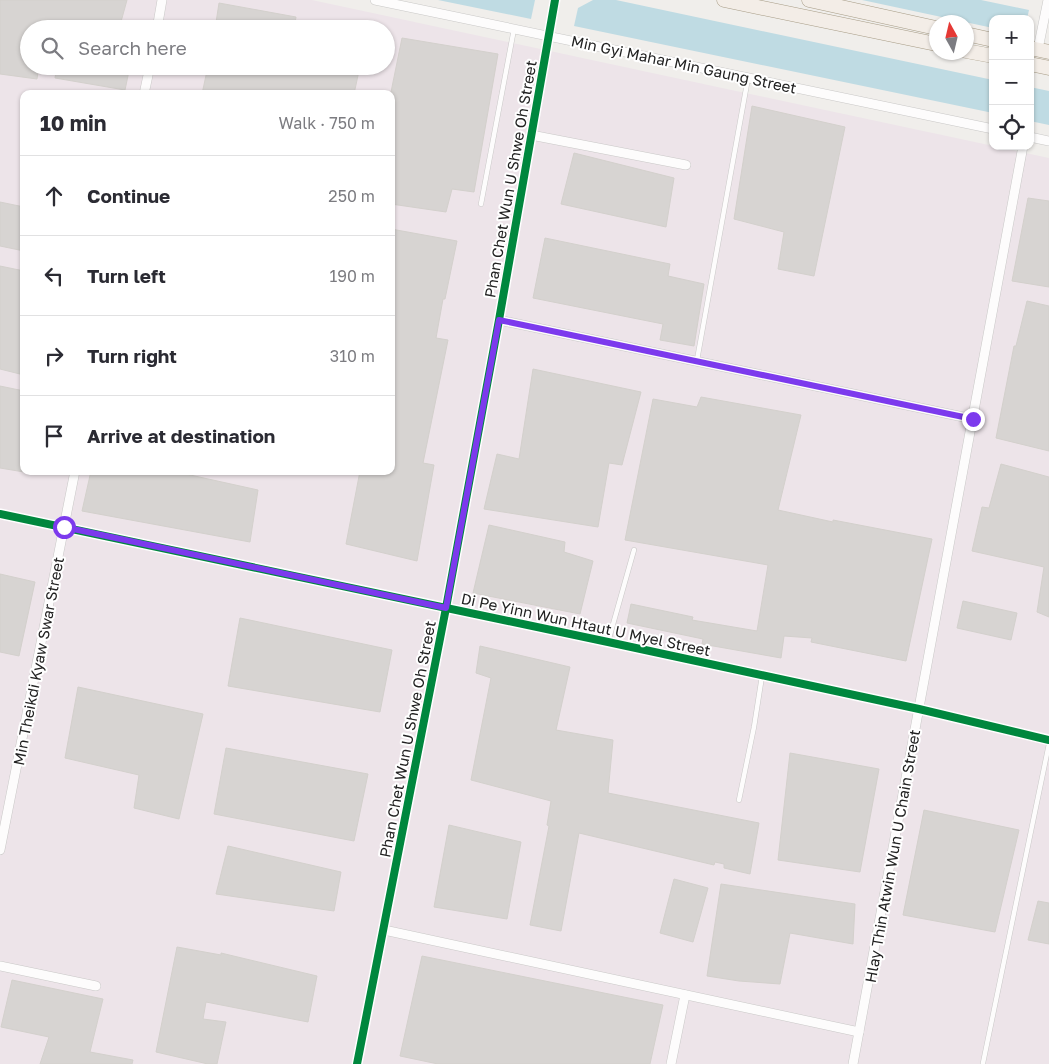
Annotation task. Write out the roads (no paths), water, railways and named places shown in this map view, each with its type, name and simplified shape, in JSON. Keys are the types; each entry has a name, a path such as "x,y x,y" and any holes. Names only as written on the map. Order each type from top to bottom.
{"main road":[{"path":"724,0 929,43"},
{"path":"809,0 835,2 929,26"},
{"path":"974,36 989,39"},
{"path":"974,52 989,55"},
{"path":"1034,65 1049,68"}],"street":[{"path":"159,20 162,0"},
{"name":"Min Gyi Mahar Min Gaung Street","path":"375,0 989,128"},
{"path":"1039,50 1048,0"},
{"name":"Phan Chet Wun U Shwe Oh Street","path":"357,1064 446,608 556,1"},
{"path":"145,90 148,75"},
{"path":"531,135 686,165"},
{"path":"1034,138 1049,141"},
{"name":"Hlay Thin Atwin Wun U Chain Street","path":"854,1064 1022,150"},
{"path":"499,320 973,419"},
{"name":"Min Theikdi Kyaw Swar Street","path":"0,850 73,475"},
{"name":"Di Pe Yinn Wun Htaut U Myel Street","path":"0,514 919,709 1049,740"},
{"path":"384,930 859,1032"},
{"path":"0,966 96,986"},
{"path":"671,1064 685,994"}],"lane":[{"path":"481,204 514,29"},
{"path":"697,360 749,77"},
{"path":"608,642 634,550"},
{"path":"738,800 754,727 762,676"},
{"path":"983,1063 1049,744"}],"water":[{"path":"438,0 535,0 531,19"},
{"path":"593,0 616,0 989,79 989,112 574,26 578,8"},
{"path":"862,0 981,0 1029,10 1028,15 989,15 989,27 974,24 974,15 932,15"},
{"path":"1034,88 1049,91 1049,125 1034,122"}]}
